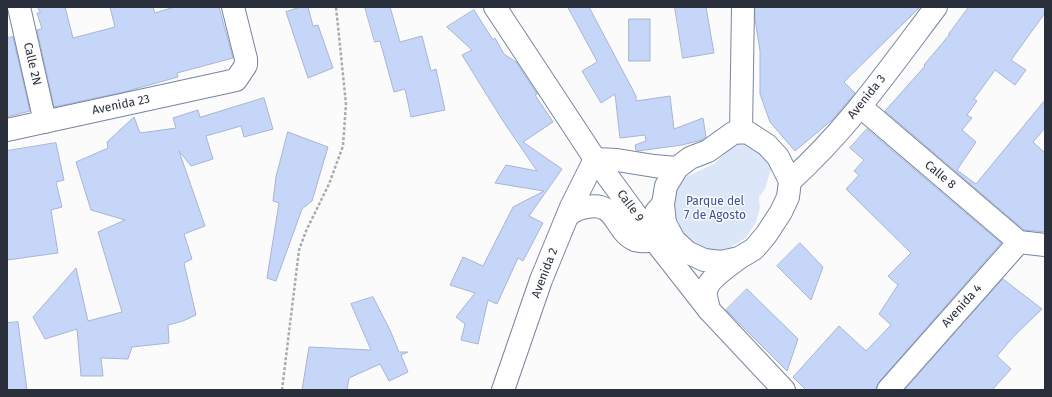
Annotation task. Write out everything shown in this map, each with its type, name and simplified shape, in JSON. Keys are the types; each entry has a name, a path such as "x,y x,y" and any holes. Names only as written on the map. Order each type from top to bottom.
{"street":[{"name":"Calle 2N","path":"18,7 45,122"},
{"name":"Avenida 23","path":"7,130 236,80 246,65 246,59 233,7"},
{"name":"Calle 9","path":"495,7 595,159 655,241 709,310 784,390"},
{"path":"742,132 743,7"},
{"name":"Avenida 3","path":"790,181 807,165 860,107 936,7"},
{"name":"Calle 8","path":"860,107 1020,242"},
{"path":"709,310 706,288 718,275 739,258 754,249 766,235 781,212 788,197 790,181 778,157 767,145 747,132 733,133 708,151 690,158 677,168 666,186 663,204 665,223 674,240 687,252 704,260 721,262 739,258"},
{"path":"595,159 617,160 677,168"},
{"name":"Avenida 2","path":"503,390 541,280 568,216 595,159"},
{"path":"655,241 651,229 656,212 663,204"},
{"path":"568,216 571,212 581,208 592,206 602,207 609,210 623,230 634,240 678,244"},
{"path":"1020,242 1045,245"},
{"name":"Avenida 4","path":"888,390 1020,242"}],"path":[{"path":"282,390 299,250 306,231 329,184 343,146 346,104 336,7"}],"green space":[{"name":"Parque del 7 de Agosto","path":"745,137 772,166 765,189 759,197 760,208 756,222 746,238 729,248 717,250 698,249 679,232 671,211 679,180 714,164 735,144"}],"building":[{"path":"38,7 65,7 73,38 115,27 110,7 153,7 155,13 174,7 219,7 233,58 177,73 178,77 124,92 54,107 37,30 42,29 37,13 40,13"},
{"path":"301,7 308,7 313,26 318,25 333,68 308,78 286,12"},
{"path":"365,7 390,7 400,42 422,36 431,71 436,69 445,110 411,117 405,89 394,92 380,41 375,42"},
{"path":"568,7 589,7 636,96 636,101 670,96 674,129 703,118 706,137 702,140 682,145 638,151 636,150 635,145 646,141 645,135 620,138 615,94 601,103 582,71 597,62"},
{"path":"675,7 706,7 714,53 683,58"},
{"path":"755,7 920,7 844,82 855,93 832,120 795,151 770,122 760,94 760,51 755,19"},
{"path":"969,7 1045,7 1045,13 1011,60 1026,70 1015,85 995,70 974,99 977,101 967,115 972,118 962,130 976,142 957,170 976,184 1045,100 1045,128 1033,142 1045,153 1045,232 1024,230 885,111 925,66 924,65 950,34"},
{"path":"474,10 493,40 495,38 504,54 516,62 553,122 523,142 562,169 529,216 543,223 523,261 518,258 497,304 488,300 478,344 461,340 465,324 456,317 475,293 450,285 463,257 483,266 513,207 544,191 495,183 506,165 537,171 503,121 462,55 472,50 447,27"},
{"path":"629,19 650,19 650,61 629,61"},
{"path":"13,37 30,111 7,117 7,38"},
{"path":"264,98 273,129 244,137 241,126 206,136 213,159 191,166 179,151 205,226 184,234 192,259 184,263 196,315 183,321 168,325 169,343 132,347 128,359 101,358 103,376 81,376 77,329 45,339 33,317 76,268 88,321 122,312 98,232 125,220 91,210 76,162 108,148 107,142 134,117 140,133 176,128 173,118 198,110 200,117"},
{"path":"867,129 1001,243 879,382 876,390 806,390 793,377 839,326 866,351 891,325 879,314 898,285 888,276 911,253 846,189 859,175 854,171 864,160 850,148"},
{"path":"288,132 328,147 312,201 302,209 276,281 267,278 279,203 273,201 276,177"},
{"path":"56,143 64,180 56,182 62,207 51,210 58,253 7,260 7,151"},
{"path":"800,243 823,267 811,300 777,266"},
{"path":"1003,279 1042,309 1014,336 997,356 1011,369 992,390 905,390"},
{"path":"747,289 798,339 787,371 726,310"},
{"path":"373,297 390,330 399,352 408,352 401,355 408,372 389,381 380,364 349,378 347,390 302,390 309,347 371,350 351,304"},
{"path":"18,322 27,390 7,390 7,323"}]}
